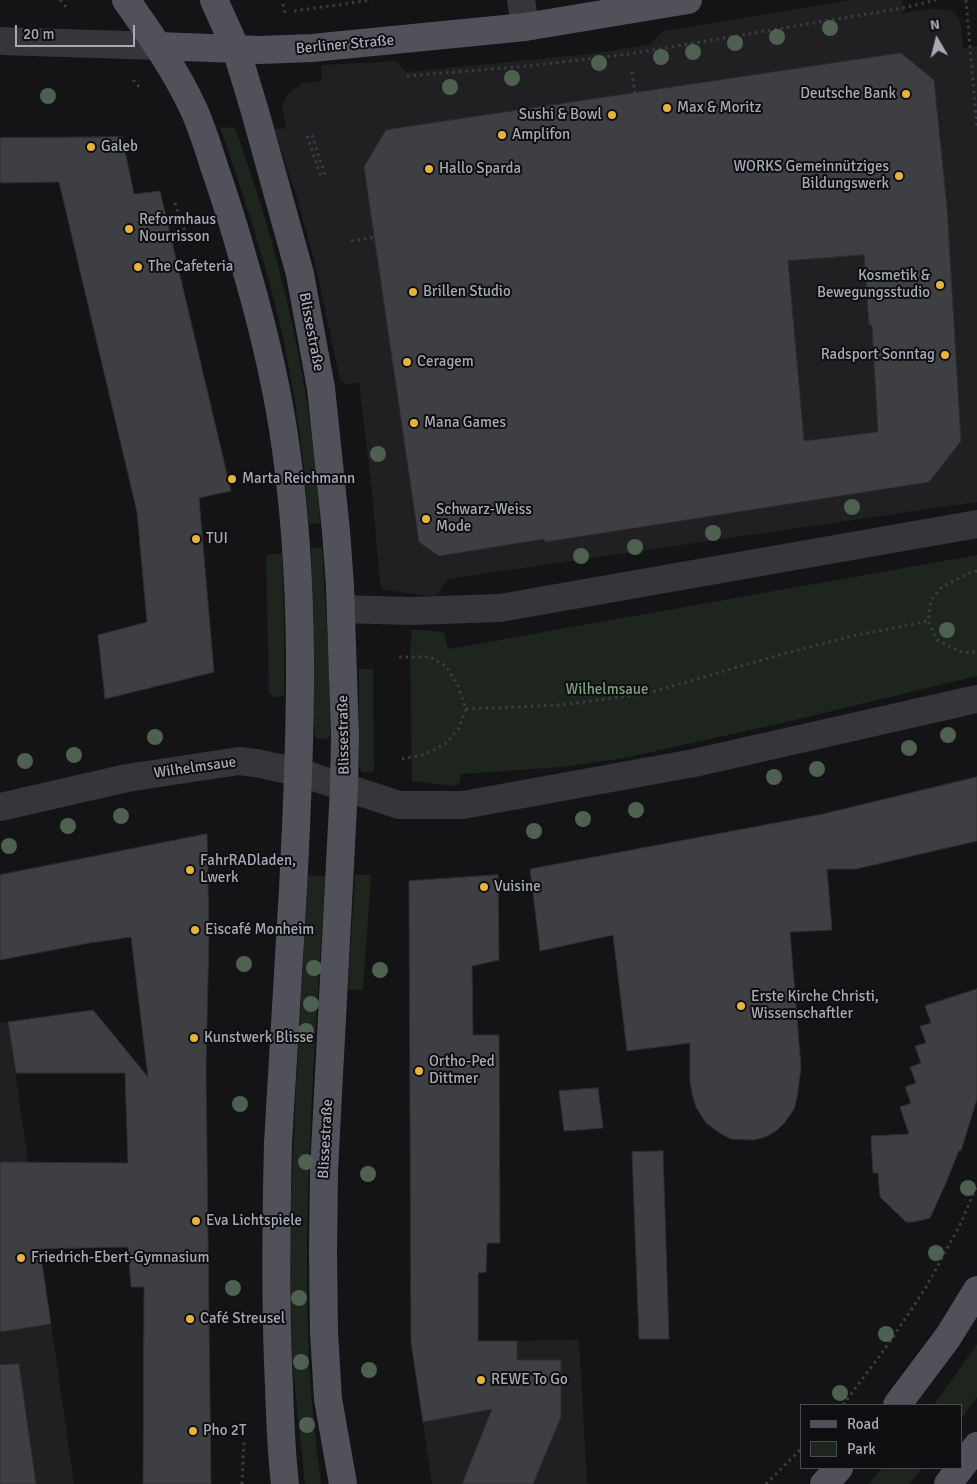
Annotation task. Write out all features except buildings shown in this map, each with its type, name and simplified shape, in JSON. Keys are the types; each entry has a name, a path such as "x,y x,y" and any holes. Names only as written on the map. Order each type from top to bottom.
{"main road":[{"path":"126,0 159,46 193,108 201,126 230,213 256,303 276,389 283,430 296,547 300,695 298,772 277,1191 277,1358 282,1462 285,1484"},
{"name":"Blissestraße","path":"214,0 236,49 300,274 321,388 336,531 341,609 345,736 324,1171 323,1254 324,1332 328,1399 343,1484"},
{"name":"Berliner Straße","path":"159,46 236,49 312,48 526,27 688,0"},
{"path":"898,1404 948,1338 977,1290"},
{"path":"962,1466 977,1446"},
{"path":"824,1484 838,1469"},
{"path":"948,1484 959,1469"}],"street":[{"path":"521,0 526,27"},
{"name":"Berliner Straße","path":"0,41 159,46"},
{"path":"341,609 411,611 500,608 977,524"},
{"name":"Wilhelmsaue","path":"0,807 127,778 240,761 298,772 399,805 463,805 694,762 977,699"}],"path":[{"path":"285,12 372,0"},
{"path":"406,76 528,66 629,54 903,8 936,0"},
{"path":"966,0 977,129"},
{"path":"632,72 635,94"},
{"path":"312,135 325,175"},
{"path":"307,136 321,177"},
{"path":"175,203 188,240"},
{"path":"351,241 374,237"},
{"path":"977,571 969,573 942,587 931,600 928,621 937,640 963,653 977,652"},
{"path":"466,709 561,705 649,693 779,654 853,636 928,621"},
{"path":"399,657 430,657 446,666 458,686 466,709 459,728 445,744 423,755 400,759"},
{"path":"844,1404 926,1289 960,1225 977,1185"},
{"path":"766,1484 800,1450"}],"shaded area":[{"path":"851,0 902,0 904,13 931,9 950,10 960,20 963,49 977,46 977,502 448,579 435,597 383,589 380,584 372,491 359,383 345,384 340,380 315,263 296,195 274,129 287,128 282,108 285,98 303,83 322,81 321,65 396,61 406,72 598,53 651,44 663,31"},
{"name":"Friedrich-Ebert-Gymnasium","path":"8,1022 74,1484 0,1484 0,1023"},
{"path":"579,1340 587,1482 589,1484 432,1484 411,1342"}],"green space":[{"path":"220,127 235,128 267,224 280,273 292,322 310,422 320,523 309,524 304,471 286,351 252,222"},
{"path":"322,547 329,665 330,736 326,739 317,739 314,734 314,630 311,548"},
{"path":"282,553 284,694 281,697 276,697 269,693 266,555"},
{"name":"Wilhelmsaue","path":"977,555 977,676 782,723 624,758 563,767 460,774 460,782 456,786 412,781 410,649 412,629 444,632 448,649"},
{"path":"359,669 373,669 374,770 371,772 362,772 359,767"},
{"path":"308,875 325,876 311,1118 307,1239 309,1360 321,1484 305,1484 292,1360 290,1226"},
{"path":"355,875 371,875 363,990 348,989"},
{"path":"977,1344 977,1397 962,1418 962,1404 935,1404"},
{"path":"881,1469 922,1469 909,1484 868,1484"}],"place":[{"name":"Deutsche Bank","path":"906,94"},
{"name":"Max & Moritz","path":"667,108"},
{"name":"Sushi & Bowl","path":"612,115"},
{"name":"Amplifon","path":"502,135"},
{"name":"Galeb","path":"91,147"},
{"name":"Hallo Sparda","path":"429,169"},
{"name":"WORKS Gemeinnütziges Bildungswerk","path":"899,176"},
{"name":"Reformhaus Nourrisson","path":"129,229"},
{"name":"The Cafeteria","path":"138,267"},
{"name":"Kosmetik & Bewegungsstudio","path":"940,285"},
{"name":"Brillen Studio","path":"413,292"},
{"name":"Radsport Sonntag","path":"945,355"},
{"name":"Ceragem","path":"407,362"},
{"name":"Mana Games","path":"414,423"},
{"name":"Marta Reichmann","path":"232,479"},
{"name":"Schwarz-Weiss Mode","path":"426,519"},
{"name":"TUI","path":"196,539"},
{"name":"FahrRADladen, Lwerk","path":"190,870"},
{"name":"Vuisine","path":"484,887"},
{"name":"Eiscafé Monheim","path":"195,930"},
{"name":"Erste Kirche Christi, Wissenschaftler","path":"741,1006"},
{"name":"Kunstwerk Blisse","path":"194,1038"},
{"name":"Ortho-Ped Dittmer","path":"419,1071"},
{"name":"Eva Lichtspiele","path":"196,1221"},
{"name":"Friedrich-Ebert-Gymnasium","path":"21,1258"},
{"name":"Café Streusel","path":"190,1319"},
{"name":"REWE To Go","path":"481,1380"},
{"name":"Pho 2T","path":"193,1431"}]}
